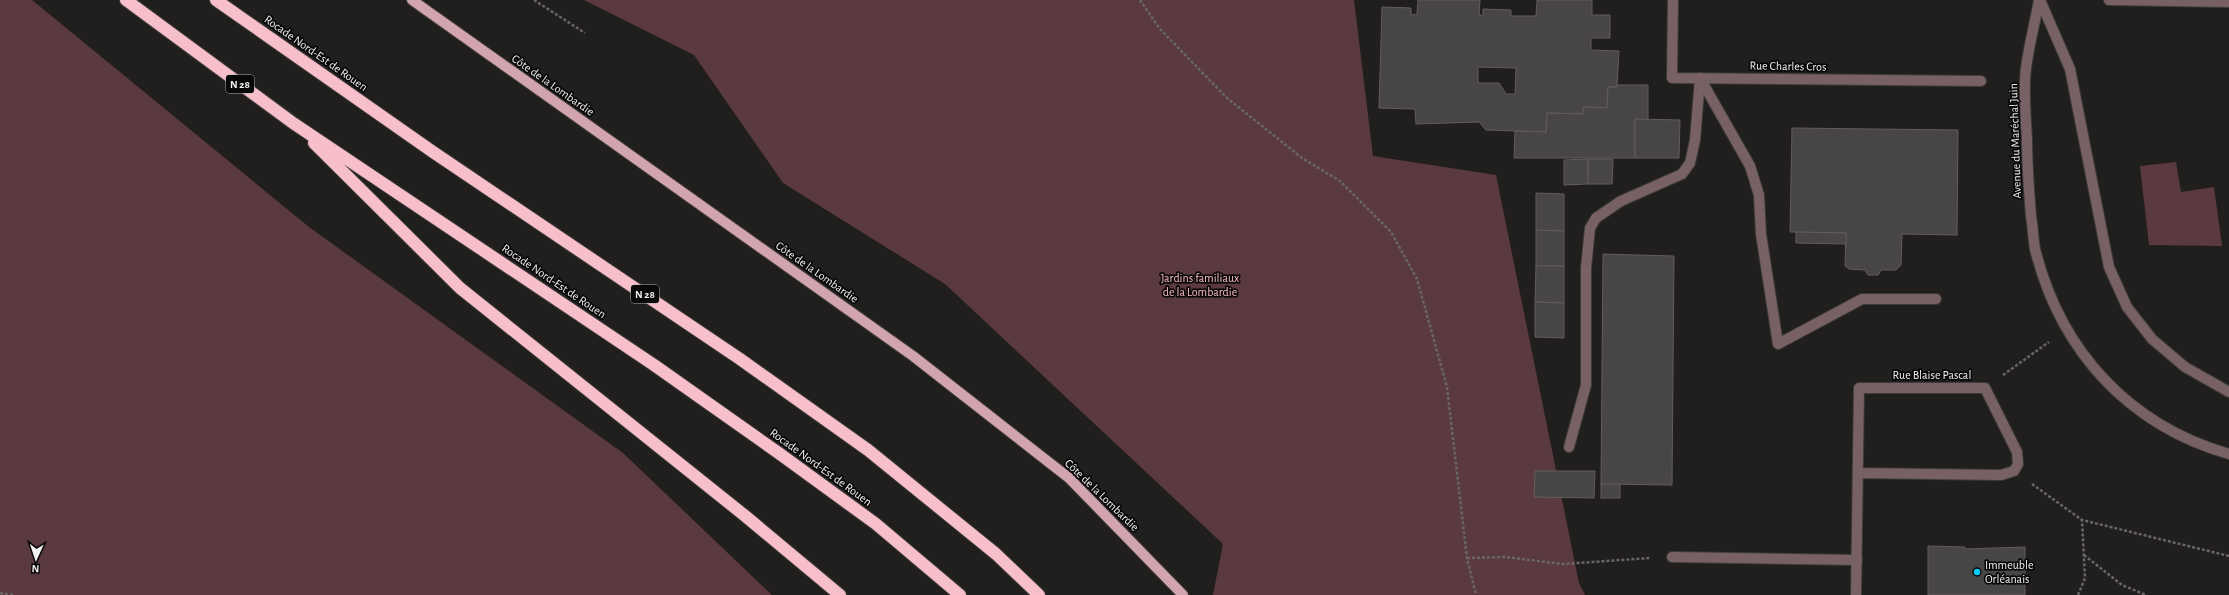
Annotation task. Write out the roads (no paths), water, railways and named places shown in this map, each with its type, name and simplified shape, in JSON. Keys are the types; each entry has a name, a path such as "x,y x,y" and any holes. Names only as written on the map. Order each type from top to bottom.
{"highway":[{"name":"Rocade Nord-Est de Rouen","path":"126,0 293,123 647,361 780,454 876,524 960,595"},
{"name":"Rocade Nord-Est de Rouen","path":"216,0 433,152 740,359 868,450 996,554 1039,595"},
{"path":"293,123 460,288 744,515 840,595"}],"main road":[{"name":"Côte de la Lombardie","path":"412,0 913,356 1069,478 1183,595"}],"street":[{"name":"Rue Charles Cros","path":"1673,0 1672,78 1981,81"},
{"name":"Avenue du Maréchal Juin","path":"2040,0 2070,69 2109,267 2127,307 2152,339 2185,368 2229,392"},
{"name":"Avenue du Maréchal Juin","path":"2040,0 2026,70 2027,173 2035,248 2046,287 2061,321 2076,346 2094,368 2126,400 2153,419 2182,435 2210,449 2229,454"},
{"path":"2109,0 2229,2"},
{"path":"1700,78 1750,166 1759,195 1761,234 1778,344 1862,299 1936,299"},
{"path":"1569,447 1586,385 1586,268 1590,228 1596,218 1621,201 1682,174 1690,163 1695,140 1700,78"},
{"name":"Rue Blaise Pascal","path":"1856,595 1859,388 1985,388 2017,452 2018,464 2014,471 2001,475 1858,473"},
{"path":"1672,557 1856,560"}],"place":[{"name":"Immeuble Orléanais","path":"1977,572"}],"park label":[{"name":"Jardins familiaux de la Lombardie","path":"1200,285"}]}
